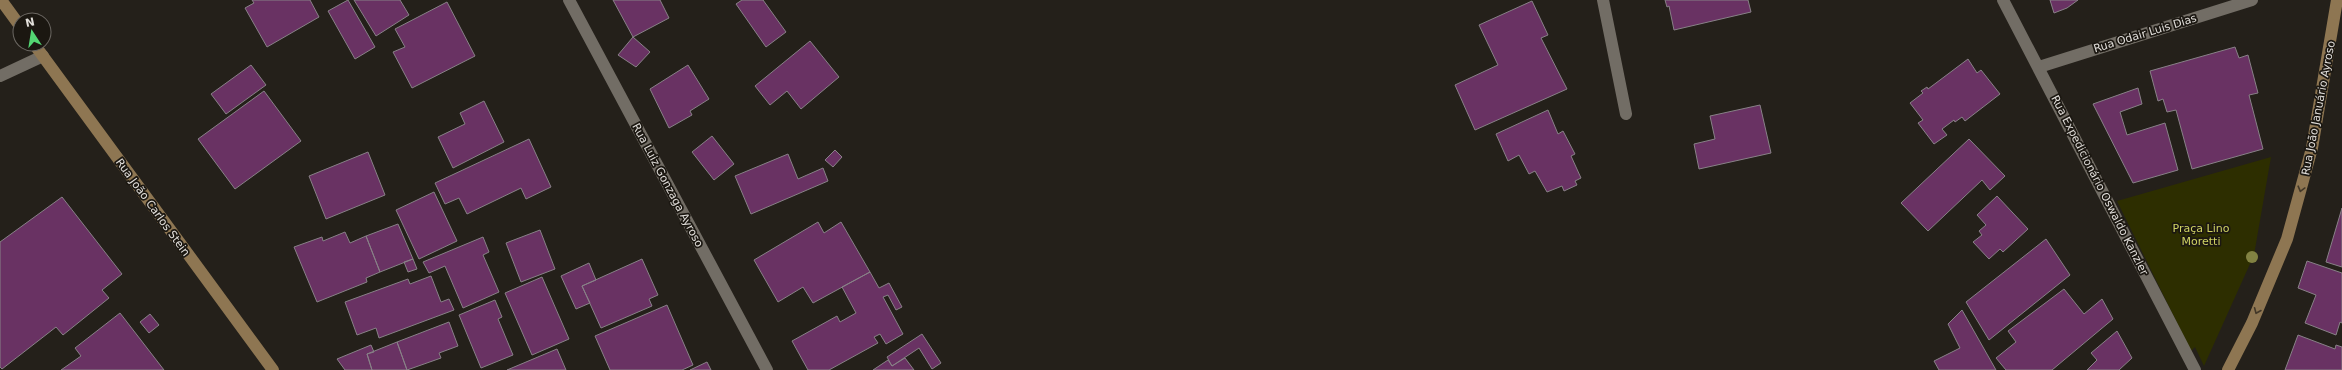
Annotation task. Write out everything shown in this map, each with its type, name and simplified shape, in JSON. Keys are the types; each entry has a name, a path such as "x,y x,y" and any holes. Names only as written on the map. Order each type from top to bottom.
{"street":[{"path":"1,0 12,15"},
{"name":"Rua Luiz Gonzaga Ayroso","path":"569,0 767,370"},
{"path":"1603,0 1626,114"},
{"name":"Rua Expedicionário Oswaldo Kanzler","path":"2004,0 2195,370"},
{"name":"Rua Odair Luis Dias","path":"2039,67 2252,0"},
{"name":"Rua João Januário Ayroso","path":"2228,370 2252,323 2287,239 2312,148 2337,0"},
{"name":"Rua João Carlos Stein","path":"40,52 273,370"},
{"path":"0,76 43,56"}],"green space":[{"name":"Praça Lino Moretti","path":"2271,157 2254,255 2204,366 2195,347 2191,351 2117,201"}],"building":[{"path":"252,0 310,0 319,17 267,47 245,8 254,3"},
{"path":"348,0 375,47 355,59 328,11"},
{"path":"354,0 400,0 409,15 376,36"},
{"path":"613,0 660,0 669,18 633,37"},
{"path":"742,0 763,0 786,32 766,47 736,4"},
{"path":"1665,0 1748,0 1751,12 1674,30 1669,6 1667,7"},
{"path":"2050,0 2078,0 2067,8 2054,13"},
{"path":"1532,1 1548,35 1541,38 1567,89 1475,130 1455,85 1498,65 1479,25"},
{"path":"447,2 475,56 412,88 393,52 405,47 395,29"},
{"path":"633,37 650,52 636,67 618,55"},
{"path":"810,41 839,77 801,109 787,91 770,105 755,86"},
{"path":"2235,47 2239,58 2248,55 2258,93 2249,95 2263,149 2192,169 2176,110 2167,112 2163,99 2158,101 2150,71"},
{"path":"1968,59 1977,73 1981,70 2000,94 1965,121 1962,117 1955,122 1954,120 1942,129 1947,135 1934,144 1918,123 1923,120 1910,103 1923,93 1921,91 1927,87 1928,89"},
{"path":"251,65 266,85 226,114 211,94"},
{"path":"688,65 709,99 690,111 692,115 669,128 650,89"},
{"path":"2138,88 2142,104 2120,112 2127,135 2165,123 2178,170 2133,183 2093,104"},
{"path":"264,91 301,141 235,189 198,139"},
{"path":"484,101 504,142 453,168 438,137 465,124 460,113"},
{"path":"1760,105 1771,153 1699,169 1694,144 1715,139 1710,116"},
{"path":"1548,110 1558,134 1563,131 1575,154 1571,156 1581,178 1575,181 1577,185 1564,191 1562,186 1547,192 1535,171 1529,174 1519,155 1508,161 1496,134"},
{"path":"712,136 734,164 714,180 692,152"},
{"path":"529,139 551,187 526,199 521,188 467,214 459,198 445,204 435,183"},
{"path":"1969,139 2005,176 1990,190 1982,180 1928,231 1901,203"},
{"path":"835,150 842,157 833,167 825,160"},
{"path":"368,152 385,195 326,219 309,176"},
{"path":"788,154 798,179 823,168 828,181 751,214 735,176"},
{"path":"434,192 457,241 419,259 396,210"},
{"path":"1997,196 2028,229 2003,252 2000,249 1989,259 1973,242 1982,235 1979,231 1986,225 1977,215"},
{"path":"62,197 122,274 102,290 109,298 63,335 56,327 2,369 0,367 0,242"},
{"path":"2342,208 2342,267 2326,262"},
{"path":"818,222 824,233 841,222 870,272 813,303 803,287 778,302 754,260"},
{"path":"398,224 413,259 380,272 366,236"},
{"path":"540,230 555,269 521,282 506,243"},
{"path":"345,232 350,243 366,236 380,272 366,278 367,282 317,302 294,247 322,237 323,241"},
{"path":"483,237 489,252 483,255 499,292 463,308 445,266 429,273 423,262"},
{"path":"2046,239 2070,275 1989,340 1966,302"},
{"path":"413,259 417,269 408,272 404,262"},
{"path":"642,259 658,295 649,299 652,306 601,328 582,286"},
{"path":"2307,261 2342,273 2342,323 2340,322 2336,335 2305,323 2316,295 2298,288"},
{"path":"589,263 596,280 582,286 590,303 576,309 561,276"},
{"path":"870,272 879,288 889,283 902,307 896,310 888,295 883,297 903,334 886,344 880,334 874,337 878,343 829,370 808,370 792,341 837,316 840,322 856,313 842,287"},
{"path":"431,276 441,302 449,299 454,310 379,338 376,328 357,335 345,302 408,279 410,284"},
{"path":"542,277 569,339 532,355 505,293"},
{"path":"2064,289 2084,314 2102,299 2113,319 2052,370 2006,370 1996,358 2016,342 2008,331"},
{"path":"495,300 502,317 498,319 513,355 481,368 459,315"},
{"path":"667,305 693,365 682,370 610,370 595,336"},
{"path":"1962,310 1996,370 1939,370 1934,361 1960,348 1948,324"},
{"path":"120,313 164,370 61,370 81,356 75,348"},
{"path":"150,314 159,325 149,333 140,322"},
{"path":"449,322 458,346 439,353 441,358 407,370 397,342"},
{"path":"2117,331 2132,358 2119,370 2087,370 2097,360 2091,353"},
{"path":"922,334 941,363 932,369 919,348 892,366 887,357"},
{"path":"2298,335 2335,349 2336,345 2342,347 2342,370 2285,370"},
{"path":"397,342 407,370 372,370 367,354"},
{"path":"371,345 374,352 367,354 372,370 345,370 337,359"},
{"path":"557,349 566,370 507,370"},
{"path":"905,358 914,370 873,370 888,360 892,366"},
{"path":"707,362 711,370 690,370"}]}
